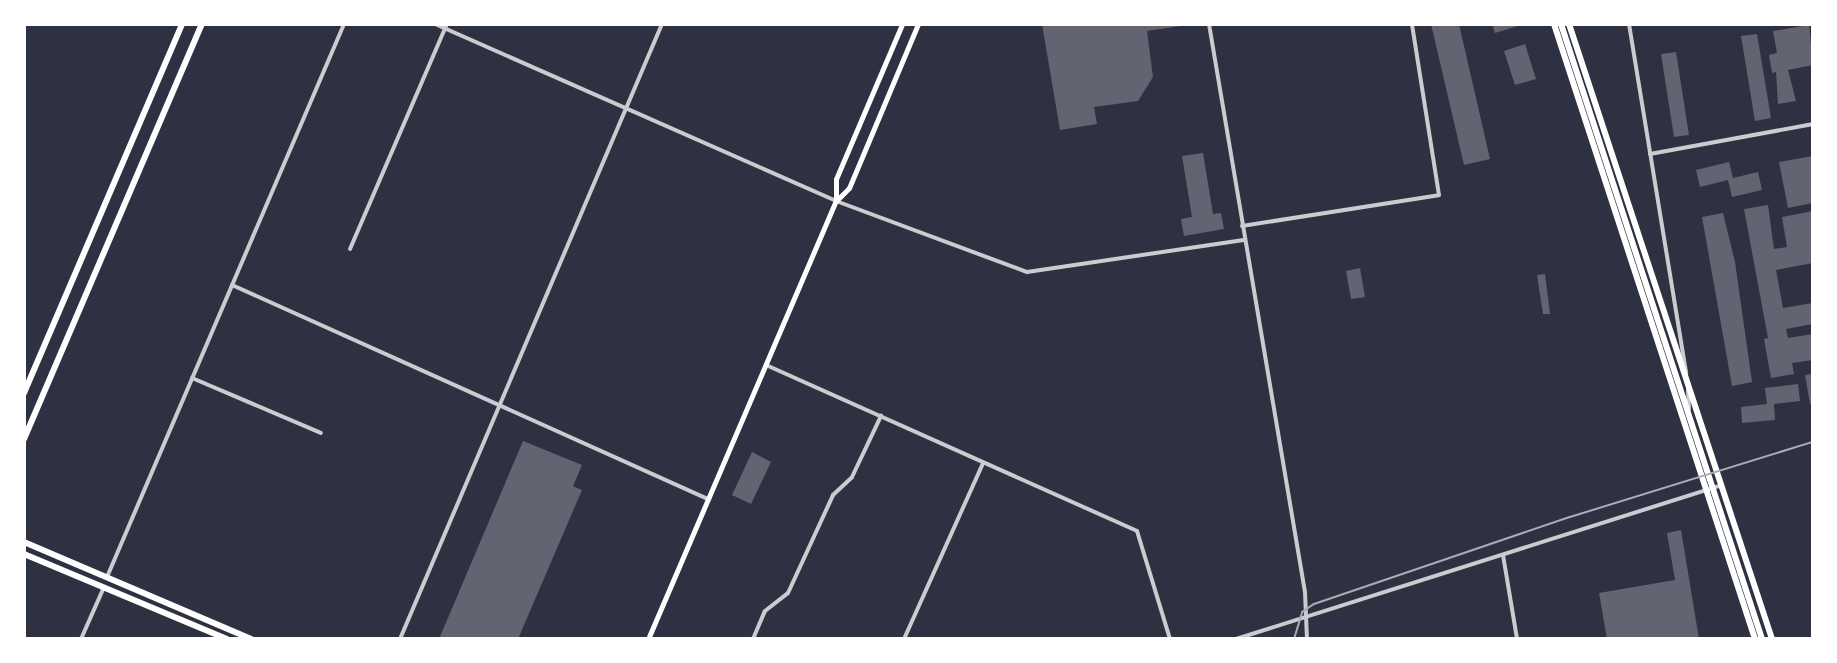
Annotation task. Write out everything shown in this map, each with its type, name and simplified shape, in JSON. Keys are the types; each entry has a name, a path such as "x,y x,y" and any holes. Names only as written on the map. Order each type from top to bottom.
{"main road":[{"path":"24,393 182,24"},
{"path":"24,439 202,24"},
{"path":"836,201 836,179 902,24"},
{"path":"648,639 836,201 849,188 918,24"},
{"path":"1554,24 1762,639"},
{"path":"1561,24 1690,425 1772,639"},
{"path":"1569,24 1687,385 1712,488 1755,639"},
{"path":"24,542 251,639"},
{"path":"24,554 227,639"}],"street":[{"path":"107,577 344,24"},
{"path":"435,24 446,26 625,110 836,201 1027,272 1244,240"},
{"path":"400,639 662,24"},
{"path":"1209,24 1305,592 1307,639"},
{"path":"1242,226 1439,195 1412,24"},
{"path":"1629,24 1683,342 1690,425"},
{"path":"350,249 446,26"},
{"path":"1650,154 1813,124"},
{"path":"232,285 708,499"},
{"path":"766,365 1137,531 1170,639"},
{"path":"192,378 321,433"},
{"path":"753,639 765,611 788,593 833,495 852,477 881,416"},
{"path":"904,639 983,463"},
{"path":"1236,639 1712,488"},
{"path":"1503,555 1517,639"},
{"path":"81,639 104,587"}],"building":[{"path":"1042,24 1181,26 1147,31 1153,77 1138,101 1094,107 1097,124 1060,130"},
{"path":"1431,24 1459,24 1490,159 1464,165"},
{"path":"1492,24 1521,24 1521,25 1495,33"},
{"path":"1809,25 1813,65 1788,70 1796,101 1778,104 1776,72 1772,73 1769,55 1777,53 1773,31"},
{"path":"1757,34 1771,118 1755,121 1741,36"},
{"path":"1525,44 1536,79 1515,85 1504,51"},
{"path":"1676,52 1689,135 1674,137 1661,54"},
{"path":"1203,153 1213,214 1221,213 1224,229 1184,236 1181,219 1192,217 1182,156"},
{"path":"1813,156 1813,203 1788,208 1779,162"},
{"path":"1729,162 1733,178 1758,172 1762,190 1732,197 1728,180 1700,187 1696,170"},
{"path":"1768,205 1774,249 1787,247 1782,217 1813,211 1813,263 1776,270 1783,308 1813,303 1813,324 1786,329 1788,338 1813,334 1813,360 1792,363 1794,374 1771,378 1764,339 1768,338 1744,209"},
{"path":"1723,213 1735,262 1752,382 1732,386 1702,217"},
{"path":"1360,268 1365,297 1351,299 1346,271"},
{"path":"1545,274 1550,314 1543,314 1537,275"},
{"path":"1813,374 1813,404 1810,404 1805,375"},
{"path":"1798,384 1800,401 1774,404 1775,420 1742,423 1741,407 1767,404 1765,388"},
{"path":"523,441 582,465 573,486 582,490 518,639 439,639"},
{"path":"752,452 771,462 751,504 732,495"},
{"path":"1681,530 1699,639 1607,639 1599,593 1675,580 1667,533"}],"tram line":[{"path":"1294,639 1302,612 1314,604 1570,517 1813,442"}]}
